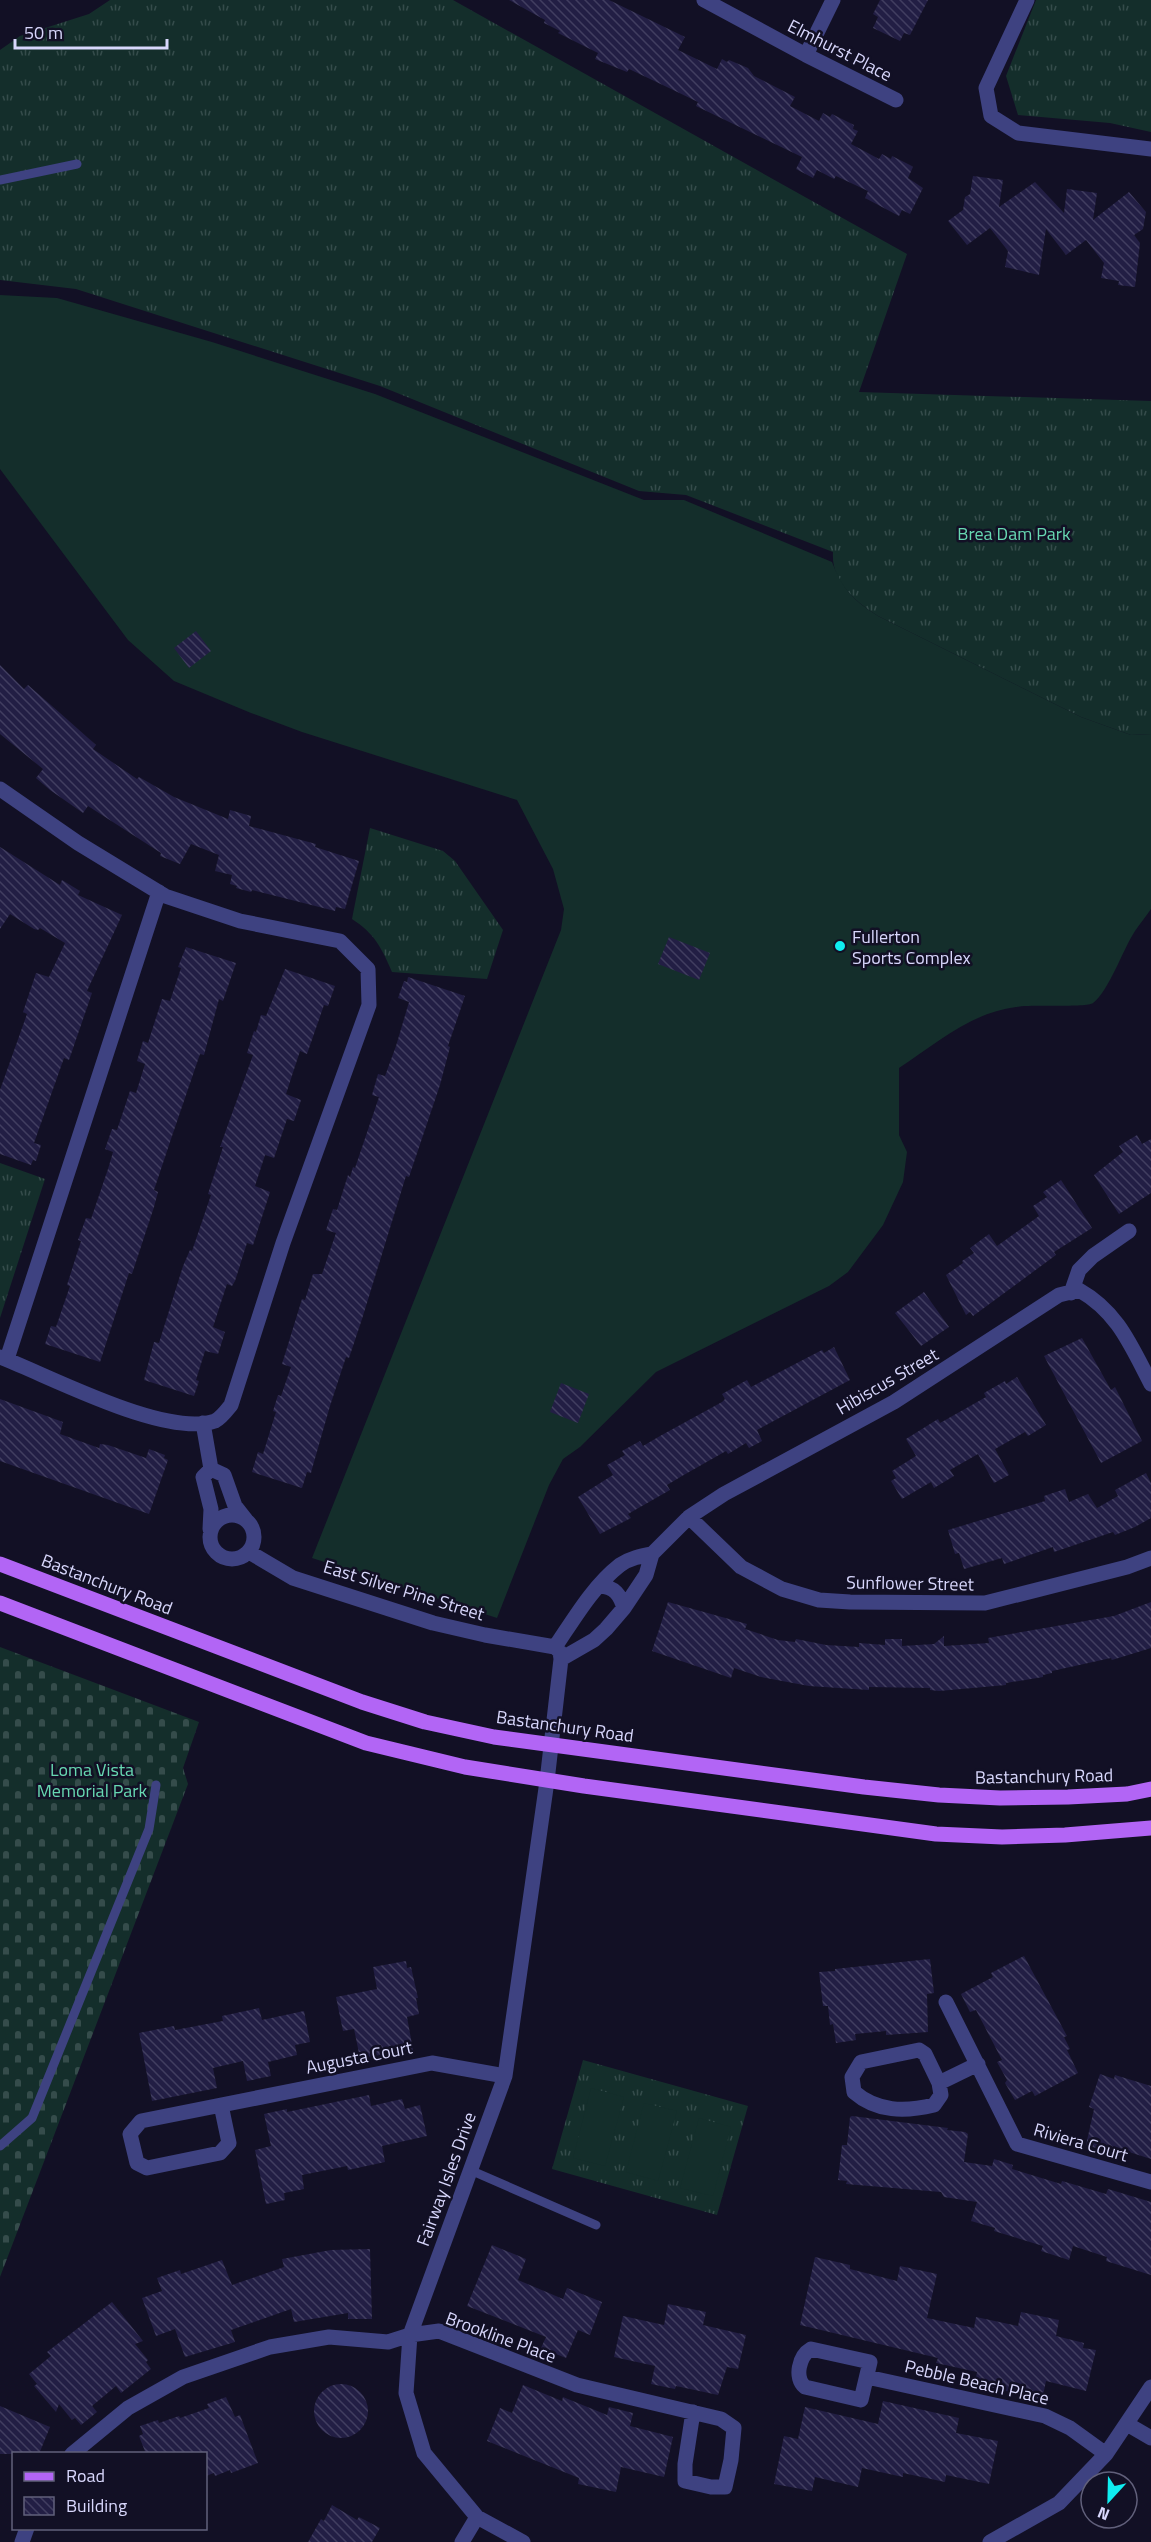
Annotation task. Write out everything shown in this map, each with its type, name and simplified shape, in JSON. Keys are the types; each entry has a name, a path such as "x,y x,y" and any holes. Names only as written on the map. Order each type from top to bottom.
{"main road":[{"name":"Bastanchury Road","path":"0,1564 362,1702 425,1722 494,1737 939,1795 1000,1798 1068,1797 1127,1794 1151,1790"},
{"path":"0,1603 366,1743 465,1767 547,1781 936,1834 1002,1837 1065,1835 1151,1828"}],"street":[{"name":"Elmhurst Place","path":"704,0 896,100"},
{"path":"806,55 833,0"},
{"path":"1027,0 986,88 992,116 1018,133 1151,149"},
{"path":"1,792 159,892 240,921 340,941 368,969 369,1005 283,1243 231,1405 217,1420 203,1423 171,1422 123,1408 3,1358 159,892"},
{"path":"1071,1293 1079,1270 1093,1256 1129,1231"},
{"path":"1071,1293 1079,1290 1096,1300 1120,1325 1151,1384"},
{"name":"Hibiscus Street","path":"558,1653 594,1640 624,1608 646,1575 652,1554 689,1517 724,1494 894,1402 1059,1295 1071,1293"},
{"path":"203,1423 211,1468 203,1478 211,1509 210,1529 211,1546 223,1558 234,1559 249,1552 255,1538 251,1524 239,1516 223,1516 210,1529"},
{"path":"211,1468 225,1475 235,1506 246,1520"},
{"name":"Sunflower Street","path":"689,1517 741,1567 782,1589 819,1600 985,1603 1127,1567 1151,1558"},
{"name":"East Silver Pine Street","path":"249,1552 293,1578 433,1623 558,1653"},
{"name":"Hibiscus Street","path":"558,1653 582,1607 600,1586 620,1565 632,1558 652,1554"},
{"path":"600,1586 612,1589 619,1594 624,1608"},
{"name":"Fairway Isles Drive","path":"523,2542 477,2517 424,2453 406,2393 410,2335 505,2076 552,1745 558,1653"},
{"name":"Riviera Court","path":"946,2002 1017,2144 1151,2182"},
{"path":"919,2050 925,2054 939,2083 941,2095 934,2105 904,2110 881,2108 866,2103 854,2092 852,2077 861,2062 919,2050"},
{"name":"Augusta Court","path":"222,2105 229,2143 220,2153 147,2168 137,2163 130,2134 141,2121 432,2063 505,2076"},
{"path":"939,2083 978,2064"},
{"name":"Brookline Place","path":"74,2452 128,2408 183,2377 270,2348 329,2337 388,2342 410,2335 439,2331 577,2385 693,2412 721,2419 734,2428 726,2487 711,2487 685,2481 685,2464 693,2412"},
{"path":"811,2349 870,2362 867,2377 861,2400 805,2387 800,2383 799,2377 803,2357 811,2349"},
{"name":"Pebble Beach Place","path":"867,2377 1045,2416 1070,2428 1106,2454"},
{"path":"990,2542 1059,2503 1106,2454 1151,2387"},
{"path":"1127,2424 1151,2438"},
{"path":"462,2542 477,2517"}],"lane":[{"path":"0,180 78,164"},
{"path":"0,2146 32,2118 148,1829 156,1785"},
{"path":"470,2170 596,2225"}],"green space":[{"name":"Brea Dam Park","path":"110,0 453,0 907,254 859,392 1151,401 1151,734 1131,735 1081,717 878,616 846,590 836,573 833,552 686,495 639,491 380,386 76,289 0,280 0,50 20,36 89,14"},
{"path":"1036,0 1151,0 1151,132 1110,123 1018,115 1006,76"},
{"name":"Fullerton Sports Complex","path":"0,295 57,298 212,342 375,394 644,500 684,500 832,562 840,580 850,594 878,616 1081,717 1131,735 1151,734 1151,909 1130,939 1105,989 1093,1003 1088,1004 1023,1006 999,1010 954,1030 899,1068 899,1135 907,1152 903,1182 883,1225 848,1272 829,1286 656,1372 580,1447 563,1459 549,1485 497,1618 312,1558 561,930 564,909 553,869 517,800 302,732 251,713 174,681 128,640 0,469"},
{"path":"370,828 443,851 455,861 503,930 487,979 392,972 376,942 352,919"},
{"path":"0,1163 45,1179 0,1318"},
{"name":"Loma Vista Memorial Park","path":"0,1647 199,1722 183,1768 188,1784 0,2277"},
{"path":"583,2060 748,2106 717,2215 552,2169"},
{"path":"591,2088 624,2097 605,2166 573,2158"},
{"path":"644,2103 677,2111 658,2181 626,2172"},
{"path":"699,2118 731,2127 713,2196 680,2188"}],"building":[{"path":"509,0 609,0 685,37 678,50 717,69 722,59 748,68 754,76 795,97 790,106 819,121 823,113 830,117 832,114 854,125 853,129 858,131 851,144 879,159 882,154 910,165 913,167 908,178 923,188 910,214 902,210 899,216 865,198 868,191 836,176 834,179 817,170 813,178 796,169 802,157 696,106 698,102 629,69 627,72 595,59 598,53 558,33 560,31 544,23 545,20"},
{"path":"880,0 928,0 910,35 904,33 900,41 873,28 878,17 873,14"},
{"path":"973,176 1003,180 999,207 1035,182 1064,213 1067,189 1097,193 1093,220 1129,192 1146,212 1143,229 1134,235 1140,243 1135,287 1118,285 1119,281 1101,278 1104,263 1086,240 1066,255 1046,229 1039,275 1005,267 1008,251 990,228 967,245 948,221 963,210 965,197 970,194"},
{"path":"196,631 211,651 189,668 174,648"},
{"path":"0,665 24,689 28,685 96,745 93,749 137,779 139,777 174,797 228,819 230,810 251,816 249,826 316,844 315,847 359,861 345,909 336,907 335,911 236,888 237,886 230,884 232,875 215,871 219,855 191,844 180,864 160,856 161,853 88,806 83,813 50,790 36,778 43,769 0,734"},
{"path":"0,847 60,885 62,880 80,891 78,895 122,915 87,991 92,993 69,1060 64,1058 34,1143 41,1145 36,1161 33,1160 31,1165 0,1154 0,1090 27,1014 23,1012 36,973 49,977 65,943 40,928 34,929 10,914 0,929"},
{"path":"669,937 710,953 699,980 658,964"},
{"path":"186,947 236,963 223,1001 219,999 204,1055 200,1054 171,1139 154,1190 158,1192 154,1207 132,1274 129,1273 100,1362 45,1344 51,1326 56,1327 70,1286 67,1285 81,1241 78,1240 86,1218 91,1219 108,1169 113,1152 105,1149 112,1129 117,1130 130,1091 136,1093 145,1064 137,1061 143,1041 148,1043 162,999 170,1001 181,968 178,967"},
{"path":"285,969 335,986 328,1006 324,1005 307,1054 300,1051 286,1094 301,1100 294,1121 287,1119 274,1158 265,1155 255,1186 270,1192 253,1245 247,1243 235,1281 232,1286 227,1284 213,1327 225,1332 218,1354 205,1351 196,1380 199,1381 194,1396 144,1380 154,1342 159,1343 183,1266 190,1250 192,1251 211,1195 208,1194 223,1147 220,1147 253,1055 247,1053 254,1031 256,1032 261,1015 266,1016"},
{"path":"408,977 465,996 448,1046 450,1047 440,1085 409,1177 406,1176 362,1319 349,1358 346,1357 330,1406 311,1473 307,1472 302,1488 252,1472 258,1452 263,1454 276,1412 273,1411 278,1395 281,1396 291,1367 282,1364 302,1299 305,1300 313,1274 322,1274 336,1233 326,1230 333,1209 337,1210 348,1175 350,1177 353,1167 355,1168 379,1097 372,1095 378,1074 385,1076 396,1046 409,1002 398,998 404,981 407,982"},
{"path":"1137,1135 1142,1144 1151,1139 1151,1193 1119,1214 1094,1175 1123,1152 1119,1146"},
{"path":"1061,1180 1092,1228 1054,1252 1056,1255 973,1316 970,1312 966,1315 946,1275 974,1253 970,1248 989,1234 997,1246 1039,1216 1033,1206 1047,1197 1043,1192"},
{"path":"924,1292 949,1327 921,1346 895,1313"},
{"path":"1082,1338 1111,1390 1115,1387 1142,1441 1101,1463 1044,1356"},
{"path":"834,1347 850,1380 757,1430 762,1441 749,1448 746,1443 728,1454 726,1451 667,1485 670,1490 628,1514 631,1518 600,1534 578,1497 613,1475 607,1465 625,1455 622,1451 640,1441 643,1446 722,1402 725,1399 722,1394 747,1380 751,1387 822,1350 824,1353"},
{"path":"1017,1377 1046,1425 1028,1436 1025,1432 995,1449 1009,1475 994,1483 978,1454 950,1470 954,1476 934,1488 931,1482 902,1499 891,1481 896,1478 892,1471 916,1456 906,1439 938,1419 940,1423 986,1397 984,1393"},
{"path":"561,1383 589,1394 578,1423 550,1412"},
{"path":"0,1399 63,1422 60,1434 99,1448 100,1444 108,1445 146,1458 149,1449 165,1455 164,1458 168,1460 149,1514 0,1461"},
{"path":"1146,1473 1151,1483 1151,1518 1135,1527 1054,1552 1053,1547 1004,1564 1002,1558 964,1569 959,1553 955,1554 948,1530 1045,1501 1044,1496 1065,1489 1069,1502 1088,1494 1097,1508 1118,1496 1115,1490"},
{"path":"668,1602 747,1624 745,1629 778,1640 795,1642 796,1639 826,1645 859,1647 859,1643 885,1645 885,1639 902,1639 902,1646 934,1644 944,1636 944,1646 989,1643 988,1638 1114,1616 1151,1602 1151,1648 1112,1660 1111,1658 1052,1671 1043,1677 1006,1683 1006,1685 939,1691 930,1690 930,1688 869,1687 869,1690 809,1686 761,1677 734,1668 731,1678 652,1651"},
{"path":"1024,1956 1067,2036 1064,2037 1070,2049 1067,2050 1078,2073 1035,2096 1032,2091 1015,2100 997,2062 1002,2060 976,2010 970,2012 961,1994 993,1977 991,1973"},
{"path":"930,1959 934,1993 927,1994 928,2032 886,2035 886,2031 855,2034 856,2040 836,2043 833,2024 830,2025 828,2006 823,2006 819,1972"},
{"path":"406,1961 407,1968 411,1967 418,1998 416,1998 419,2014 407,2017 413,2050 360,2058 354,2029 343,2031 336,1997 377,1989 373,1967"},
{"path":"259,2008 262,2020 304,2011 310,2042 295,2045 297,2055 268,2062 271,2076 247,2081 243,2061 213,2068 217,2088 152,2101 139,2033 174,2026 175,2030 223,2021 222,2016"},
{"path":"1100,2074 1114,2079 1115,2075 1151,2086 1151,2159 1107,2145 1106,2151 1086,2145 1094,2109 1089,2107"},
{"path":"369,2095 371,2106 402,2099 405,2109 420,2105 427,2136 382,2146 385,2162 348,2170 347,2166 302,2175 304,2189 284,2193 285,2200 266,2204 255,2150 271,2146 264,2114 287,2109 287,2112"},
{"path":"850,2117 965,2132 968,2134 964,2162 992,2166 994,2159 1013,2165 1012,2169 1061,2184 1062,2181 1106,2194 1108,2189 1151,2202 1151,2275 1106,2261 1107,2257 1073,2246 1069,2260 1041,2251 1043,2246 994,2231 995,2228 971,2221 977,2202 944,2197 941,2192 846,2184 847,2181 838,2180 842,2145 847,2145"},
{"path":"492,2245 526,2259 518,2280 563,2299 567,2288 602,2302 590,2335 578,2330 566,2358 541,2348 546,2337 467,2306"},
{"path":"370,2249 372,2319 348,2319 348,2313 294,2322 291,2309 231,2330 235,2342 185,2357 175,2329 156,2336 142,2298 162,2291 157,2278 180,2270 181,2274 222,2260 232,2285 284,2267 282,2259 331,2250"},
{"path":"815,2257 850,2265 850,2269 897,2281 900,2266 937,2274 927,2318 974,2328 976,2317 1018,2326 1021,2312 1059,2320 1056,2336 1084,2343 1083,2348 1096,2350 1086,2391 1046,2381 1042,2400 975,2383 977,2372 936,2363 938,2358 800,2325"},
{"path":"112,2302 143,2341 135,2344 148,2360 146,2362 151,2369 121,2393 116,2386 92,2406 97,2412 81,2425 75,2418 72,2420 59,2404 56,2412 34,2386 37,2384 29,2374 51,2356 47,2352"},
{"path":"668,2304 706,2312 703,2325 746,2335 738,2369 727,2367 718,2395 676,2386 675,2389 651,2384 655,2366 614,2357 623,2316 664,2325"},
{"path":"341,2384 351,2386 360,2392 366,2401 368,2411 366,2421 360,2430 351,2436 341,2438 331,2436 322,2430 316,2421 314,2411 316,2401 322,2392 331,2386"},
{"path":"523,2385 562,2401 563,2397 607,2415 609,2407 633,2413 630,2426 673,2437 664,2477 621,2467 616,2492 578,2484 579,2478 487,2441 500,2408 512,2413"},
{"path":"226,2397 235,2417 240,2415 258,2463 231,2473 230,2470 215,2476 214,2473 207,2476 207,2452 145,2452 139,2436 143,2434 140,2426 158,2420 159,2423 179,2416 180,2418 209,2408 207,2404"},
{"path":"883,2401 959,2418 956,2433 998,2441 989,2484 946,2475 945,2482 903,2473 903,2477 862,2468 858,2487 815,2477 812,2491 774,2484 784,2436 798,2439 805,2407 878,2424"},
{"path":"0,2406 50,2427 40,2452 0,2454"},
{"path":"332,2505 357,2520 359,2517 380,2528 372,2542 308,2542 321,2519 324,2521"}],"place":[{"name":"Fullerton Sports Complex","path":"840,946"}]}
